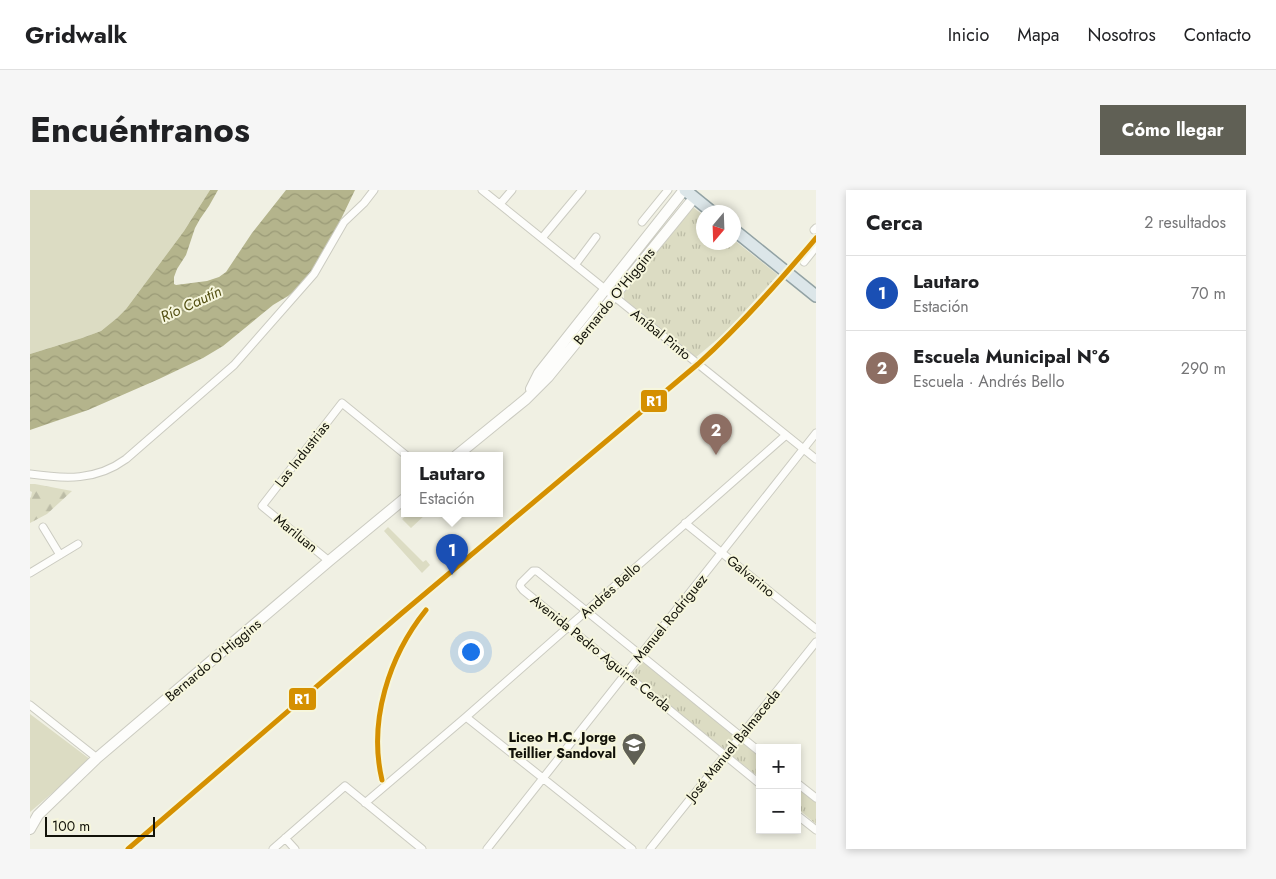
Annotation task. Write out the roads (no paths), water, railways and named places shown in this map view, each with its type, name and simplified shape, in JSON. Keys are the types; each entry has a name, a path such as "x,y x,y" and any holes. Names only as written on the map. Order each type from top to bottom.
{"main road":[{"path":"684,190 697,194 706,205"},
{"name":"Bernardo O'Higgins","path":"461,452 526,399 548,377 684,190"},
{"name":"Bernardo O'Higgins","path":"610,293 697,194"},
{"path":"741,236 816,296"},
{"name":"Bernardo O'Higgins","path":"30,829 38,815 97,758 401,501"}],"street":[{"path":"30,474 73,478 90,476 107,470 126,459 234,365 314,274 344,222 364,203 374,190"},
{"name":"Aníbal Pinto","path":"482,190 816,459"},
{"path":"500,204 512,190"},
{"path":"542,238 582,190"},
{"path":"642,222 668,190"},
{"path":"575,265 596,237"},
{"path":"804,262 816,247"},
{"name":"Las Industrias","path":"262,506 342,403 402,452"},
{"name":"Manuel Rodríguez","path":"486,849 816,434"},
{"name":"Andrés Bello","path":"365,803 466,717 786,435"},
{"name":"Mariluan","path":"262,506 329,561"},
{"name":"Galvarino","path":"685,523 816,629"},
{"path":"43,526 60,555"},
{"path":"30,573 78,544"},
{"name":"Avenida Pedro Aguirre Cerda","path":"756,749 537,571 533,571 521,583 520,586 522,588 568,627 756,781"},
{"name":"José Manuel Balmaceda","path":"650,849 816,642"},
{"path":"30,705 97,758"},
{"path":"466,717 632,849"},
{"path":"273,849 345,786 422,849"},
{"path":"801,786 816,798"},
{"path":"801,818 816,830"},
{"path":"285,838 295,849"}],"water":[{"name":"Río Cautín","path":"210,190 218,190 195,228 186,255 174,277 174,284 176,285 207,281 219,277 226,272 252,233 286,190 355,190 329,244 300,286 273,305 223,346 159,379 88,410 30,430 30,354 101,331 117,318 126,309 184,231"}],"railway":[{"path":"382,780 378,758 378,735 380,712 385,690 392,668 402,648 426,610"}],"place":[{"name":"Escuela Municipal N°6","path":"716,455"},
{"name":"Lautaro","path":"452,575"},
{"name":"Liceo H.C. Jorge Teillier Sandoval","path":"634,766"}]}
